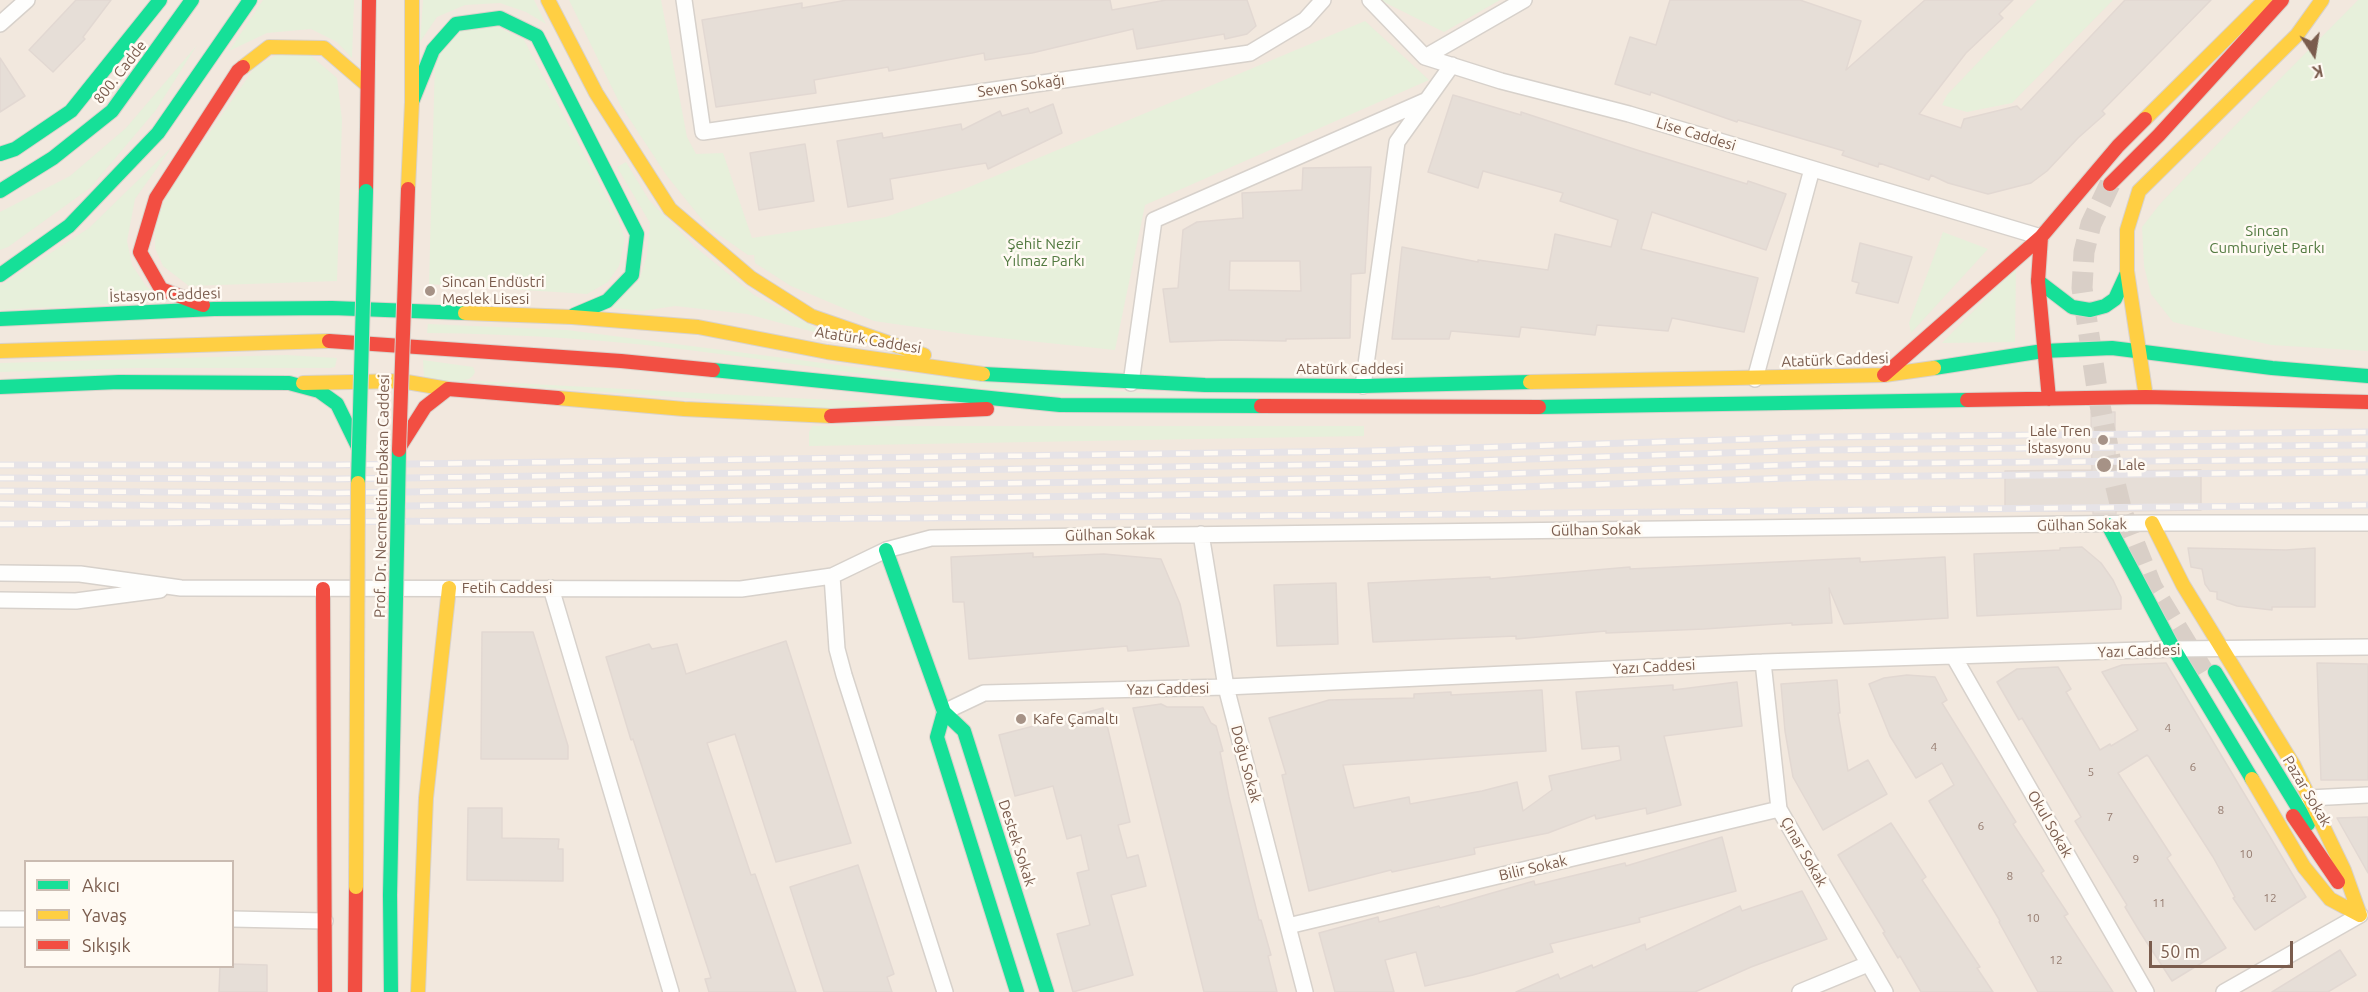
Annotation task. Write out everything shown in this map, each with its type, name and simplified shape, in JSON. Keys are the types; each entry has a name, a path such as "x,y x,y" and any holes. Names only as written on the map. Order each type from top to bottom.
{"main road":[{"name":"800. Cadde","path":"0,154 15,148 71,111 160,0"},
{"name":"800. Cadde","path":"0,191 53,158 112,111 192,0"},
{"path":"0,275 69,226 158,133 250,0"},
{"name":"Prof. Dr. Necmettin Erbakan Caddesi","path":"355,992 358,447 369,0"},
{"name":"Prof. Dr. Necmettin Erbakan Caddesi","path":"391,992 390,895 399,448 412,102 412,0"},
{"path":"548,0 596,93 670,209 751,279 811,316 980,374"},
{"path":"1884,375 2041,237 2118,146 2265,0"},
{"path":"2282,0 2158,135 2116,188 2315,0"},
{"path":"2146,397 2127,271 2127,230 2139,191 2297,34 2322,0"},
{"path":"412,102 433,50 456,24 500,18 537,36 637,234 632,275 606,301 572,316"},
{"path":"214,309 161,289 141,252 156,198 238,70 269,47 324,48 367,85"},
{"path":"2041,237 2038,281 2049,399"},
{"path":"2038,281 2072,307 2090,310 2105,306 2115,299 2127,271"},
{"name":"Atatürk Caddesi","path":"332,308 572,316 698,327 827,352 980,374 1131,382 1363,386 1884,375 2043,351 2078,348 2140,351 2272,368 2368,376"},
{"name":"İstasyon Caddesi","path":"0,319 214,309 332,308"},
{"path":"0,351 331,341 621,361 1060,405 1183,408 1548,407 2146,397 2368,402"},
{"path":"0,387 119,382 401,381 447,389 684,409 847,417 1060,405"},
{"path":"289,383 319,391 336,404 358,447"},
{"path":"399,448 422,410 432,398 447,389"},
{"path":"2152,524 2183,585 2294,766 2344,870 2360,915"},
{"path":"2108,525 2174,649 2304,867 2330,899 2360,915"},
{"name":"Destek Sokak","path":"886,550 944,712 964,731 1047,992"},
{"path":"418,992 426,798 449,588"},
{"path":"323,589 325,992"},
{"name":"Pazar Sokak","path":"2210,673 2300,809 2368,929"},
{"path":"944,712 936,737 1017,992"}],"street":[{"path":"0,24 27,0"},
{"name":"Seven Sokağı","path":"684,0 703,132 1250,52 1305,20 1323,0"},
{"name":"Lise Caddesi","path":"1370,0 1425,57 1501,81 1629,114 2041,237"},
{"path":"1425,57 1524,0"},
{"path":"1363,386 1397,142 1452,65"},
{"path":"1131,382 1154,220 1427,100"},
{"path":"1755,379 1812,169"},
{"name":"Gülhan Sokak","path":"832,576 886,550 931,538 2368,523"},
{"name":"Doğu Sokak","path":"1201,534 1226,687 1305,992"},
{"name":"Fetih Caddesi","path":"0,573 80,574 181,588"},
{"path":"832,576 837,649 844,675 945,992"},
{"name":"Fetih Caddesi","path":"0,600 76,601 181,588 741,589 832,576"},
{"path":"552,588 671,992"},
{"name":"Yazı Caddesi","path":"944,712 984,693 1226,687 1763,662 2174,649 2368,647"},
{"name":"Okul Sokak","path":"1954,657 2146,992"},
{"name":"Çınar Sokak","path":"1763,662 1779,809 1885,992"},
{"path":"2309,798 2368,795"},
{"name":"Bilir Sokak","path":"1288,926 1779,809"},
{"path":"2224,992 2360,915"},
{"path":"0,920 24,918"},
{"path":"234,919 325,921"},
{"path":"1800,992 1868,964"}],"shaded area":[{"path":"0,0 2368,0 2368,992 0,992"}],"green space":[{"path":"263,0 354,0 352,58 337,42 311,29 267,33 229,51"},
{"path":"423,0 534,0 546,24 526,12 500,3 465,5 437,17 420,42"},
{"name":"Şehit Nezir Yılmaz Parkı","path":"569,0 661,0 687,137 696,154 723,153 752,238 886,217 962,190 1365,21 1429,80 1145,205 1115,350 972,335 874,321 791,286 755,263 754,255 748,255 708,227 667,176 621,106"},
{"path":"1380,0 1500,0 1444,32"},
{"path":"2037,0 2113,0 2012,103 1967,112 1942,105 1947,95"},
{"name":"Sincan Cumhuriyet Parkı","path":"2358,0 2368,0 2368,351 2271,345 2173,322 2151,294 2144,266 2142,227 2160,204"},
{"path":"493,25 524,40 618,219 625,239 619,266 608,282 587,294 429,284 435,59 456,31"},
{"path":"197,45 156,110 90,188 8,247 0,250 0,212 70,176 126,128"},
{"path":"282,52 310,55 337,78 342,120 337,281 189,286 163,266 155,248 155,226 167,194 255,67"},
{"path":"172,147 135,199 127,241 132,265 146,286 164,301 0,310 0,286 89,228"},
{"path":"626,162 649,200 694,246 754,295 833,337 747,314 675,306 642,311 605,307 639,281 647,255 650,223 617,167"},
{"path":"1943,232 1988,249 1911,333 1909,323"},
{"path":"2016,268 2015,342 1942,343"},
{"path":"428,324 567,330 877,370 1185,397 981,388 606,341 427,333"},
{"path":"286,355 337,358 335,367 330,368 138,368 0,372 0,363"},
{"path":"423,360 473,367 475,372 472,377 456,380 869,402 868,407 854,410 424,379"},
{"path":"812,426 1364,426 1364,436 809,446 809,432"}],"building":[{"path":"76,0 111,0 83,37 85,39 53,72 29,50"},
{"path":"847,0 1110,0 1112,10 1166,0 1247,0 1256,26 1247,34 1225,39 1224,34 1137,49 1133,29 1032,53 985,60 984,53 889,71 888,67 814,80 816,93 716,107 702,20 802,3 802,8"},
{"path":"1670,0 1800,0 1861,21 1846,70 1925,0 2013,0 1999,14 2003,18 1966,53 1919,114 1961,128 1964,119 2017,106 2021,110 2125,0 2211,0 2102,111 2105,114 2078,138 2047,171 2031,183 1988,194 1948,183 1931,175 1929,180 1879,163 1878,167 1842,155 1844,151 1738,120 1737,122 1651,92 1650,95 1615,84 1630,37 1656,45"},
{"path":"0,58 25,96 0,112"},
{"path":"1453,95 1521,115 1521,112 1637,150 1786,194 1766,250 1652,212 1641,249 1758,278 1744,332 1672,318 1668,331 1597,325 1595,335 1521,327 1519,337 1451,331 1449,339 1392,339 1402,247 1478,262 1478,260 1548,270 1555,234 1611,247 1618,220 1560,201 1563,193 1483,171 1478,188 1428,172"},
{"path":"1053,104 1062,133 988,169 986,163 890,179 893,199 848,207 837,141 882,133 883,138 961,124 962,130 1000,111 1002,116 1028,108 1030,113"},
{"path":"805,144 814,201 759,210 750,153"},
{"path":"1371,167 1365,273 1351,274 1350,338 1170,342 1163,289 1178,288 1183,230 1197,222 1243,218 1242,193 1302,190 1303,168","holes":["1230,261 1300,261 1301,291 1229,290"]},
{"path":"1860,243 1912,257 1898,303 1856,293 1859,283 1852,281"},
{"name":"Lale Tren İstasyonu","path":"2091,412 2115,412 2115,471 2201,470 2201,510 2116,511 2116,514 2093,514 2093,511 2005,511 2005,471 2092,470"},
{"path":"2082,547 2101,563 2113,580 2121,597 2121,609 1977,616 1974,554"},
{"path":"2188,548 2286,550 2315,548 2315,607 2272,607 2272,610 2237,606 2217,599 2217,592 2210,591 2205,584 2202,569 2191,567"},
{"path":"1033,553 1033,557 1104,554 1161,559 1180,604 1189,646 1128,651 1127,646 969,659 964,602 953,602 951,557"},
{"path":"1945,557 1948,618 1844,624 1829,588 1832,623 1606,633 1606,631 1516,639 1516,636 1373,642 1368,583 1490,577 1490,579 1630,567 1630,569 1860,558 1860,562"},
{"path":"1336,583 1338,644 1277,646 1274,585"},
{"path":"482,632 533,632 568,746 568,759 481,759"},
{"path":"786,641 851,843 776,862 735,734 707,743 751,875 755,874 796,992 709,992 705,979 711,978 633,739 631,740 606,657 649,644 652,649 677,644 686,674"},
{"path":"2166,663 2306,897 2255,930 2233,898 2235,897 2213,857 2149,757 2147,755 2118,773 2171,855 2167,858 2226,948 2172,981 2140,932 2125,907 2127,905 2075,821 2081,817 2022,718 2019,720 1997,682 2017,669 2058,667 2071,689 2066,692 2100,750 2138,730 2102,672 2122,665"},
{"path":"2317,663 2368,664 2368,780 2321,780"},
{"path":"1907,675 1935,677 1947,700 1942,703 2016,822 2013,824 2044,871 2041,873 2068,914 2064,916 2113,992 2038,992 2000,921 1929,801 1954,785 1942,763 1916,778 1890,736 1869,684 1884,678"},
{"path":"1837,680 1840,713 1838,713 1848,771 1868,760 1887,794 1823,830 1793,777 1785,731 1781,684"},
{"path":"1737,682 1742,726 1664,736 1681,805 1647,814 1646,808 1596,819 1595,815 1548,833 1474,848 1475,854 1392,872 1391,870 1309,891 1282,775 1286,774 1269,718 1329,700 1414,698 1414,694 1451,692 1451,695 1542,690 1546,751 1343,765 1354,808 1409,797 1410,804 1517,782 1523,811 1552,790 1549,776 1621,760 1619,746 1582,749 1576,692 1673,685 1673,690"},
{"path":"1161,704 1167,707 1203,707 1211,723 1216,726 1223,751 1220,752 1229,797 1259,920 1261,920 1271,955 1268,956 1277,992 1204,992 1133,708"},
{"path":"1103,708 1130,822 1118,825 1127,858 1138,855 1146,886 1111,895 1133,975 1073,992 1057,934 1090,925 1077,873 1089,870 1081,835 1067,839 1053,786 1015,796 999,735"},
{"path":"468,808 502,808 502,838 559,839 558,849 563,849 563,881 467,880"},
{"path":"2368,817 2368,873 2337,818"},
{"path":"1891,823 1926,877 1922,880 1980,967 1977,968 1993,992 1921,992 1900,956 1898,958 1883,933 1885,932 1838,855"},
{"path":"1722,837 1736,891 1639,918 1640,922 1550,944 1553,952 1425,986 1416,952 1385,960 1394,992 1335,992 1319,933 1378,917 1379,922 1439,906 1440,908 1534,881 1535,885 1625,863 1626,866"},
{"path":"858,865 894,974 887,977 892,992 824,992 790,887"},
{"path":"1802,891 1827,939 1751,967 1695,992 1516,992 1558,974 1560,979 1592,965 1593,968 1645,944 1646,950 1740,906 1742,911"},
{"path":"2340,950 2356,975 2328,992 2272,992"},
{"path":"234,964 267,965 267,992 219,992 220,968 234,968"}],"tunnel":[{"path":"2110,184 2091,224 2084,252 2082,288 2097,389 2114,479 2122,512 2152,587 2205,674"}],"railway":[{"path":"0,465 335,465 1367,451 1819,437 2368,432"},
{"path":"0,478 335,479 1367,464 1820,450 2368,445"},
{"path":"0,491 335,493 1367,478 1821,464 2368,459"},
{"path":"0,504 335,507 1367,492 1821,477 2368,472"},
{"path":"0,524 1366,515 2368,505"}],"traffic: fast":[{"path":"0,154 15,149 71,111 160,0"},
{"path":"0,191 53,158 112,111 192,0"},
{"path":"0,275 69,226 158,133 250,0"},
{"path":"412,102 433,50 456,24 500,18 537,36 637,234 632,275 607,301 574,315"},
{"path":"358,483 366,191"},
{"path":"2038,281 2072,307 2090,310 2105,306 2115,299 2127,273"},
{"path":"0,319 214,309 332,308 465,313"},
{"path":"1934,368 2043,351 2112,348 2272,368 2368,376"},
{"path":"713,370 1060,405 1261,406"},
{"path":"983,374 1205,385 1363,386 1530,382"},
{"path":"0,387 119,382 289,383 319,391 337,404 358,447"},
{"path":"1539,407 1967,400"},
{"path":"390,895 399,450"},
{"path":"2108,525 2174,649 2252,779"},
{"path":"886,550 944,712 964,731 1047,992"},
{"path":"2215,672 2308,824"},
{"path":"944,712 937,737 1017,992"},
{"path":"390,895 391,992"}],"traffic: slow":[{"path":"408,189 412,102 412,0"},
{"path":"548,0 596,93 670,209 751,278 811,316 924,355"},
{"path":"2145,119 2265,0"},
{"path":"2146,397 2127,271 2127,230 2139,191 2297,35 2322,0"},
{"path":"243,67 269,47 324,48 367,85"},
{"path":"465,313 572,317 698,327 827,352 983,374"},
{"path":"0,351 329,341"},
{"path":"1530,382 1884,375 1934,368"},
{"path":"303,383 401,381 448,389"},
{"path":"558,398 684,409 831,416"},
{"path":"356,887 358,483"},
{"path":"2152,523 2183,585 2294,766 2344,870 2360,915"},
{"path":"418,992 426,798 449,588"},
{"path":"2252,779 2304,867 2330,899 2360,915"}],"traffic: jam":[{"path":"366,191 369,0"},
{"path":"2110,184 2159,135 2282,0"},
{"path":"203,305 161,289 140,252 156,198 238,71 243,67"},
{"path":"2049,399 2038,281 2041,237 2118,146 2145,119"},
{"path":"399,450 408,189"},
{"path":"1884,375 2041,237"},
{"path":"329,341 621,361 713,370"},
{"path":"399,448 425,407 448,389 558,398"},
{"path":"1967,400 2146,397 2368,402"},
{"path":"1261,406 1539,407"},
{"path":"831,416 987,409"},
{"path":"323,589 325,992"},
{"path":"2293,816 2338,882"},
{"path":"355,992 356,887"}],"place":[{"name":"Sincan Endüstri Meslek Lisesi","path":"430,291"},
{"name":"Lale Tren İstasyonu","path":"2103,440"},
{"name":"Lale","path":"2104,465"},
{"name":"Kafe Çamaltı","path":"1021,719"}]}
